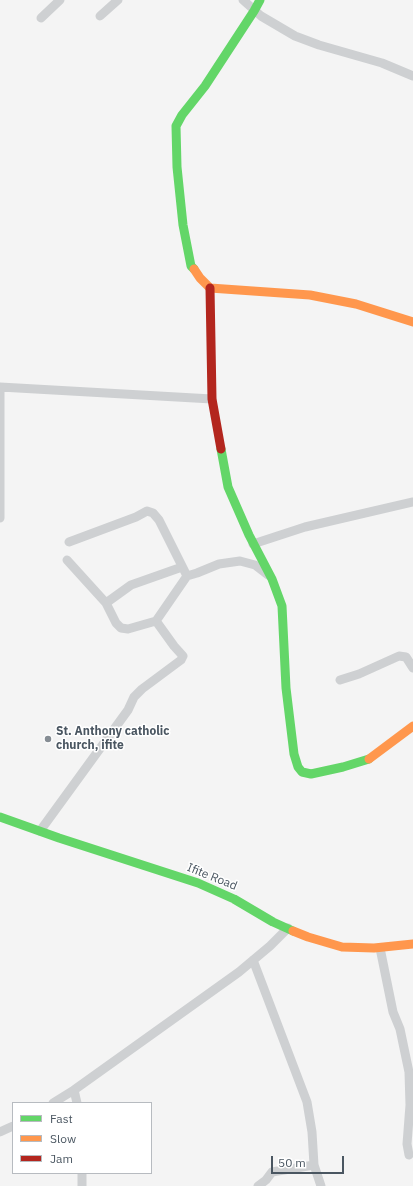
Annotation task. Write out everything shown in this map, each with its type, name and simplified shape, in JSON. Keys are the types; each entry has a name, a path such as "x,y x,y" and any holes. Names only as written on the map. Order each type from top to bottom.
{"street":[{"path":"41,18 60,0"},
{"path":"100,16 118,0"},
{"path":"243,0 261,16 295,36 319,45 382,63 413,76"},
{"path":"260,0 205,86 182,115 176,126 177,167 183,224 186,247 191,266 210,288 310,295 356,304 413,322"},
{"path":"210,288 212,399 228,487 253,544 272,579 282,606 286,688 294,754 298,767 302,772 310,774 343,767 369,759 413,726"},
{"path":"0,518 0,387 212,399"},
{"path":"253,544 305,526 413,502"},
{"path":"69,542 136,517 147,511 153,513 159,520 187,576"},
{"path":"67,560 106,603 116,623 121,628 128,629 156,621 187,576 219,564 240,561 255,565 272,579"},
{"path":"106,603 130,585 182,567"},
{"path":"40,831 128,710 134,697 142,689 181,660 183,656 156,621"},
{"path":"340,680 359,674 399,656 406,657 413,668"},
{"name":"Ifite Road","path":"0,817 198,883 234,898 273,922 308,937 342,947 380,948 413,944"},
{"path":"54,1102 74,1090 239,972 270,946 288,928"},
{"path":"380,948 393,1012 400,1029 409,1072 410,1105 407,1144 410,1155"},
{"path":"253,960 307,1102 312,1132 314,1165 322,1186"},
{"path":"74,1090 77,1102"},
{"path":"0,1132 12,1126"},
{"path":"258,1186 266,1180 272,1172 314,1165"},
{"path":"82,1174 82,1186"}],"traffic: fast":[{"path":"194,269 191,266 183,225 177,167 176,126 182,115 205,86 260,0"},
{"path":"221,449 228,487 249,535 272,579 282,606 286,688 294,754 298,767 302,772 311,774 343,767 369,759"},
{"path":"0,817 59,838 198,883 234,899 273,922 293,931"}],"traffic: slow":[{"path":"194,269 200,278 210,288 310,295 356,304 413,322"},
{"path":"369,759 413,726"},
{"path":"293,931 342,947 374,948 413,944"}],"traffic: jam":[{"path":"210,288 212,399 221,449"}],"place":[{"name":"St. Anthony catholic church, ifite","path":"48,739"}]}
